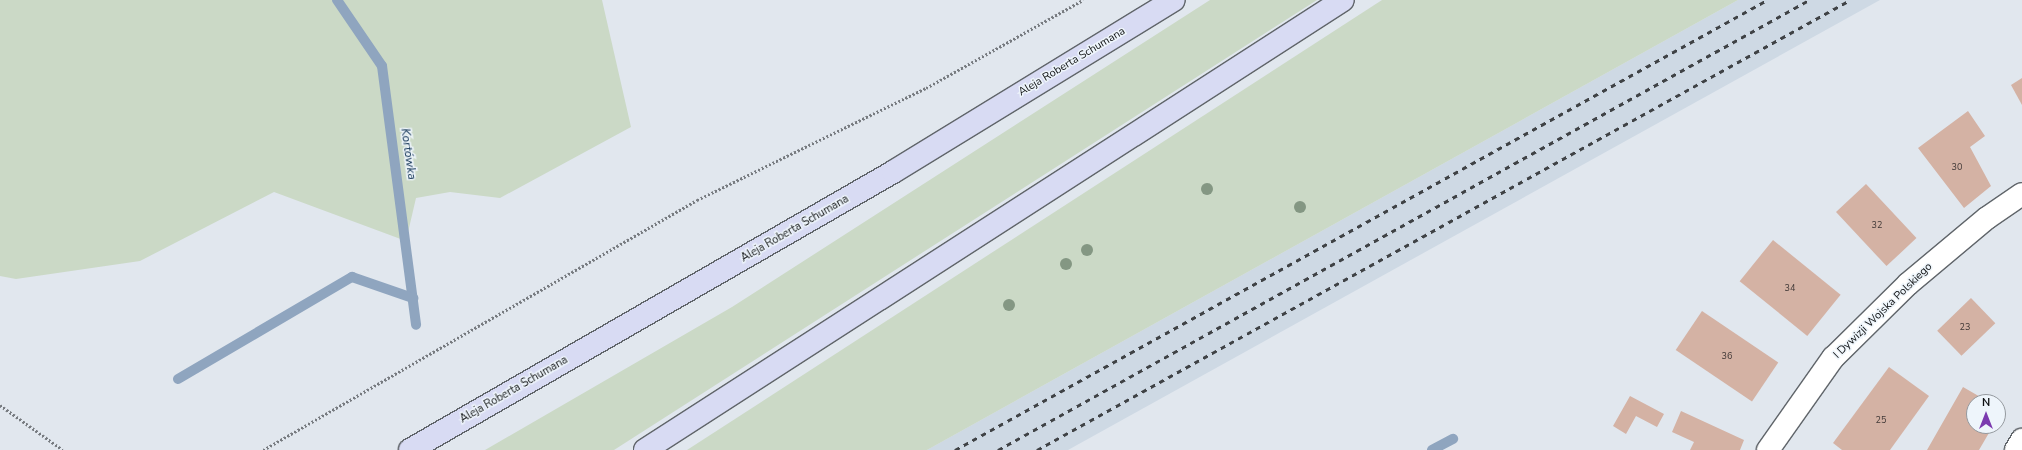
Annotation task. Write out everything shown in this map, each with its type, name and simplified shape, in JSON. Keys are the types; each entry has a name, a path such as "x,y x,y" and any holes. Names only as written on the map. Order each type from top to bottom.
{"main road":[{"name":"Aleja Roberta Schumana","path":"410,450 893,172 1174,0"},
{"path":"646,450 1343,0"}],"street":[{"name":"I Dywizji Wojska Polskiego","path":"1768,450 1833,358 1908,284 1987,218 2022,194"},
{"path":"2016,450 2022,440"}],"path":[{"path":"263,450 697,200 926,88 1083,0"},
{"path":"0,405 63,450"}],"shaded area":[{"path":"1738,0 1880,0 1068,450 927,450"}],"green space":[{"path":"0,0 602,0 631,127 500,198 450,192 416,198 406,241 274,192 140,261 16,279 0,276"},
{"path":"1210,0 1317,0 614,450 485,450 732,307"},
{"path":"1382,0 1738,0 927,450 687,450"}],"building":[{"path":"2022,78 2022,105 2011,85"},
{"path":"1968,111 1985,136 1970,147 1991,186 1964,208 1918,148"},
{"path":"1866,184 1916,238 1886,266 1836,212"},
{"path":"1773,240 1841,295 1807,336 1740,281"},
{"path":"1971,298 1995,323 1962,356 1937,331"},
{"path":"1702,311 1778,362 1752,401 1676,350"},
{"path":"1889,367 1929,396 1890,450 1842,450 1833,443"},
{"path":"1963,387 1975,394 1966,394 1966,434 1988,434 1979,450 1927,450"},
{"path":"1630,396 1664,414 1657,427 1636,416 1626,434 1613,426"},
{"path":"1681,411 1744,440 1740,450 1690,450 1694,442 1672,432"}],"waterway":[{"name":"Kortówka","path":"337,0 382,66 416,325"},
{"path":"178,379 352,277 413,298"},
{"path":"1432,450 1453,439"}],"railway":[{"path":"955,450 1767,0"},
{"path":"998,450 1809,0"},
{"path":"1037,450 1850,0"}]}
